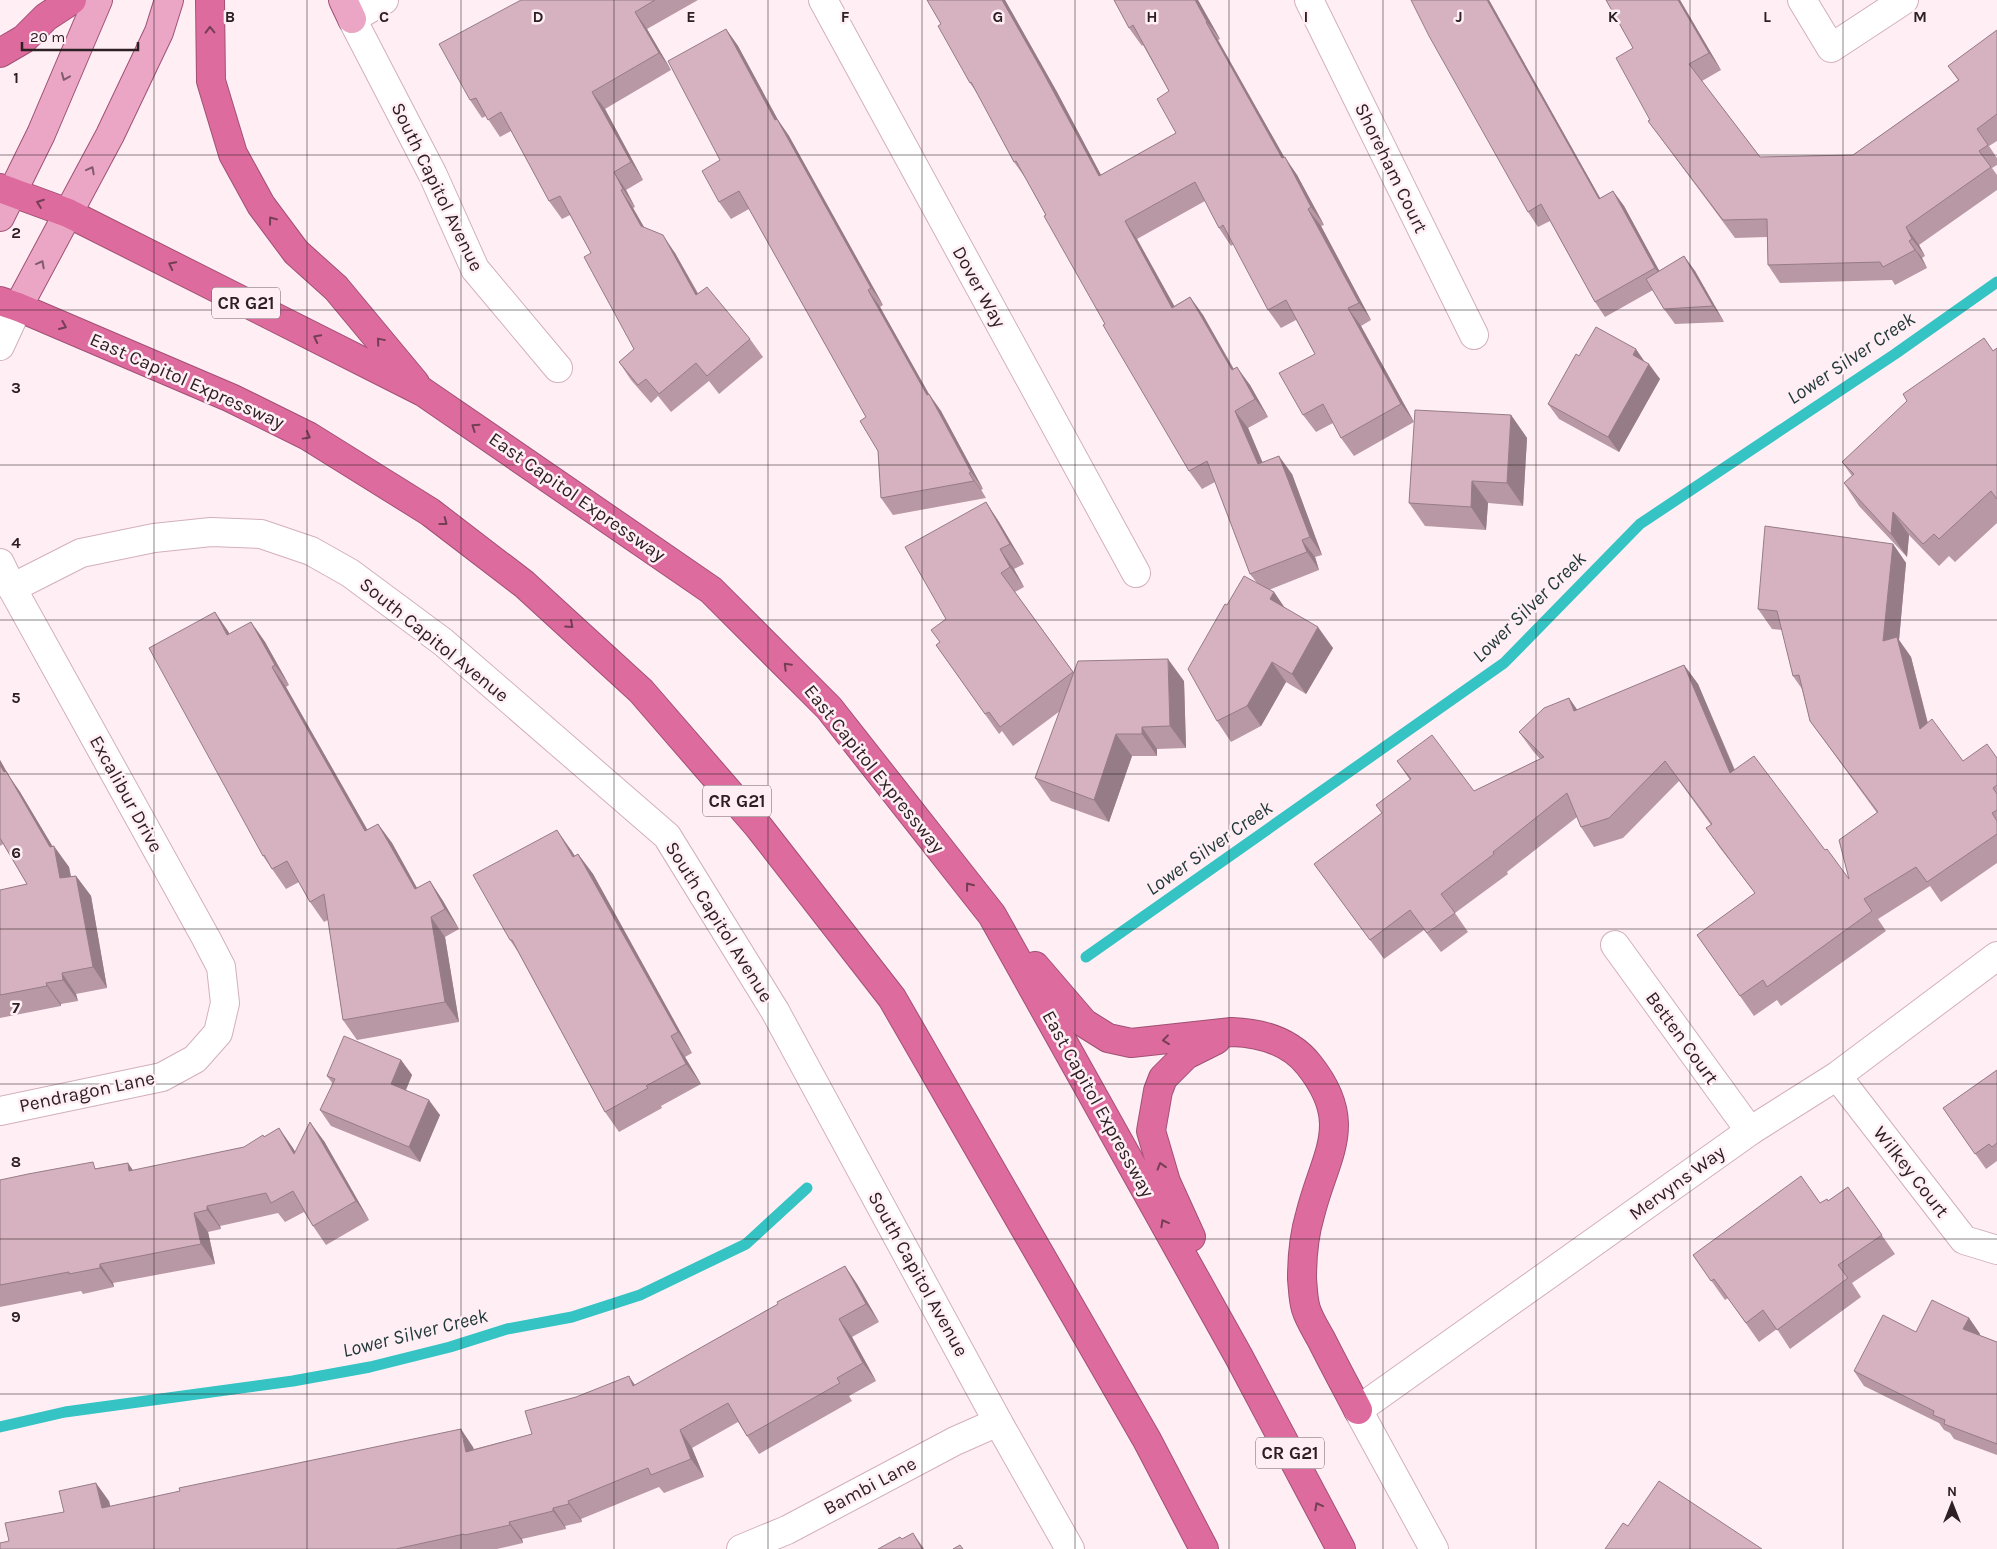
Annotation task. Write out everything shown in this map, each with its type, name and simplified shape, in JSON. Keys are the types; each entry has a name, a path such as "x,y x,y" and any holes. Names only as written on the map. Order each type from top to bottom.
{"highway":[{"path":"0,53 24,39 46,17 72,0"},
{"path":"210,0 211,81 233,154 256,196 296,252 336,288 423,392"},
{"name":"East Capitol Expressway","path":"6,190 68,213 423,392 711,590 829,708 992,915 1239,1357 1341,1549"},
{"name":"East Capitol Expressway","path":"9,304 232,398 308,436 430,512 524,584 641,691 758,826 892,998 1147,1440 1204,1549"},
{"path":"992,915 1084,1022 1108,1038 1130,1043 1232,1032 1249,1033 1286,1045 1304,1059 1321,1080 1333,1106 1335,1130 1333,1144 1310,1214 1304,1246 1302,1278 1305,1309 1358,1410"},
{"path":"1232,1032 1186,1055 1163,1078 1158,1091 1151,1131 1166,1182 1187,1227 1239,1357"}],"main road":[{"path":"0,217 6,190 41,134 98,0"},
{"path":"9,304 68,213 110,135 159,32 169,0"}],"street":[{"path":"348,9 384,0"},
{"name":"Dover Way","path":"823,0 1136,574"},
{"name":"Shoreham Court","path":"1309,0 1474,335"},
{"path":"1802,0 1831,48 1904,0"},
{"name":"South Capitol Avenue","path":"348,9 433,175 475,269 558,368"},
{"path":"0,346 9,304"},
{"name":"South Capitol Avenue","path":"12,588 81,554 164,537 211,532 261,534 311,551 350,574 443,642 667,836 775,1011 998,1422 1070,1549"},
{"name":"Excalibur Drive","path":"0,562 12,588 221,967 225,1003 218,1033"},
{"name":"Betten Court","path":"1614,945 1750,1131"},
{"name":"Mervyns Way","path":"1358,1410 1750,1131 1837,1076 1997,956"},
{"name":"Pendragon Lane","path":"0,1110 162,1077 196,1059 218,1033"},
{"name":"Wilkey Court","path":"1837,1076 1964,1240 1997,1250"},
{"path":"1358,1410 1434,1549"},
{"name":"Bambi Lane","path":"741,1549 788,1530 955,1441 998,1422"}],"building":[{"path":"521,0 655,0 635,12 659,53 592,92 631,162 614,172 623,189 621,190 641,226 663,235 696,295 707,287 750,339 707,376 696,363 659,394 646,379 638,385 619,362 634,349 584,257 591,253 560,196 549,201 501,112 488,120 476,98 470,100 439,44"},
{"path":"927,0 1002,0 1099,176 1176,133 1157,99 1169,91 1133,25 1129,28 1114,0 1195,0 1282,158 1285,157 1311,207 1308,209 1359,303 1348,308 1401,404 1341,438 1323,404 1303,415 1279,373 1315,354 1286,300 1268,310 1223,225 1219,228 1195,182 1125,221 1172,308 1190,297 1232,370 1237,367 1255,399 1235,411 1258,464 1279,456 1310,537 1302,540 1307,552 1250,574 1207,461 1189,471 1103,325 1105,324 1044,216 1046,215 938,26 941,24"},
{"path":"1411,0 1487,0 1599,199 1613,191 1655,268 1595,302 1541,204 1528,212 1429,36"},
{"path":"1606,0 1678,0 1709,53 1689,64 1760,157 1853,155 1959,80 1948,66 1997,30 1997,114 1977,129 1988,145 1979,151 1991,167 1906,227 1912,239 1909,241 1915,250 1883,267 1880,262 1768,265 1767,219 1723,220 1648,121 1650,120 1616,58 1633,48"},
{"path":"726,29 775,120 777,119 871,288 868,290 927,395 929,394 974,481 881,498 878,451 860,421 866,417 739,191 719,202 702,171 720,160 668,61"},
{"path":"1684,256 1713,306 1664,309 1646,279"},
{"path":"1596,327 1636,349 1633,355 1649,364 1608,437 1548,404 1576,354 1579,356"},
{"path":"1984,338 1993,351 1997,348 1997,499 1991,491 1939,539 1934,534 1923,544 1893,512 1891,534 1844,483 1854,474 1842,462 1907,401 1903,394"},
{"path":"1415,410 1511,415 1507,483 1472,481 1471,507 1409,503"},
{"path":"986,502 1010,544 1000,549 1010,567 1001,573 1073,672 1000,727 989,712 985,714 936,645 940,642 931,630 946,619 905,547"},
{"path":"1765,526 1893,544 1883,641 1897,637 1920,729 1932,719 1963,761 1987,744 1997,758 1997,785 1993,788 1997,794 1997,810 1992,813 1997,821 1997,834 1927,882 1916,867 1864,899 1872,911 1767,987 1763,980 1740,996 1697,935 1755,893 1706,828 1712,824 1665,761 1609,818 1581,827 1567,793 1493,852 1494,854 1441,894 1455,913 1427,933 1410,910 1370,940 1314,864 1382,813 1376,805 1411,779 1397,761 1432,735 1474,791 1544,757 1519,732 1544,708 1569,698 1574,711 1684,665 1730,773 1754,756 1849,879 1839,840 1878,812 1810,721 1799,675 1793,676 1777,611 1758,609"},
{"path":"1244,576 1274,592 1270,599 1318,627 1292,674 1272,662 1247,706 1217,721 1188,669 1225,604 1227,605"},
{"path":"215,612 227,635 251,622 275,665 272,667 365,831 378,824 415,889 430,881 445,909 431,917 445,1002 343,1020 324,894 310,902 287,861 272,869 263,856 149,648"},
{"path":"1168,659 1170,726 1142,727 1142,734 1116,734 1094,800 1035,778 1078,661"},
{"path":"0,765 4,772 6,771 50,847 54,846 60,878 76,876 93,967 62,973 63,980 46,983 47,986 0,995 0,890 27,884 0,838"},
{"path":"557,830 573,857 578,854 678,1032 671,1036 686,1064 605,1112 512,940 510,940 473,875"},
{"path":"344,1036 401,1060 391,1084 429,1100 409,1147 320,1110 335,1079 327,1076"},
{"path":"1997,1070 1997,1143 1992,1147 1989,1144 1975,1154 1943,1108"},
{"path":"310,1122 356,1201 313,1226 293,1191 271,1203 266,1193 207,1206 207,1210 194,1213 201,1244 100,1264 100,1268 0,1285 0,1180 93,1162 95,1169 128,1163 129,1171 244,1147 279,1128 294,1154"},
{"path":"1801,1176 1820,1203 1827,1199 1828,1201 1848,1187 1882,1235 1838,1265 1848,1278 1777,1330 1763,1310 1746,1323 1714,1279 1711,1281 1693,1255"},
{"path":"845,1266 866,1304 839,1319 863,1363 837,1378 840,1383 747,1436 728,1403 680,1430 691,1459 651,1475 648,1468 568,1501 569,1504 553,1508 553,1511 509,1522 510,1525 396,1549 0,1549 0,1543 9,1541 5,1523 64,1512 59,1491 96,1483 102,1508 180,1491 179,1488 461,1429 466,1452 532,1434 525,1411 576,1397 629,1376 633,1386 778,1304 777,1302"},
{"path":"1932,1300 1969,1318 1963,1329 1997,1342 1997,1444 1944,1424 1945,1420 1933,1415 1934,1411 1854,1371 1883,1315 1916,1332"},
{"path":"1659,1481 1762,1549 1605,1549 1623,1523 1628,1526"},
{"path":"913,1533 922,1549 878,1549 900,1537 902,1539"},
{"path":"960,1545 963,1549 953,1549"}],"waterway":[{"name":"Lower Silver Creek","path":"1086,957 1504,663 1640,524 1895,354 1997,282"},
{"name":"Lower Silver Creek","path":"0,1427 65,1412 293,1381 370,1367 450,1347 507,1329 572,1317 640,1295 746,1244 807,1188"}]}
